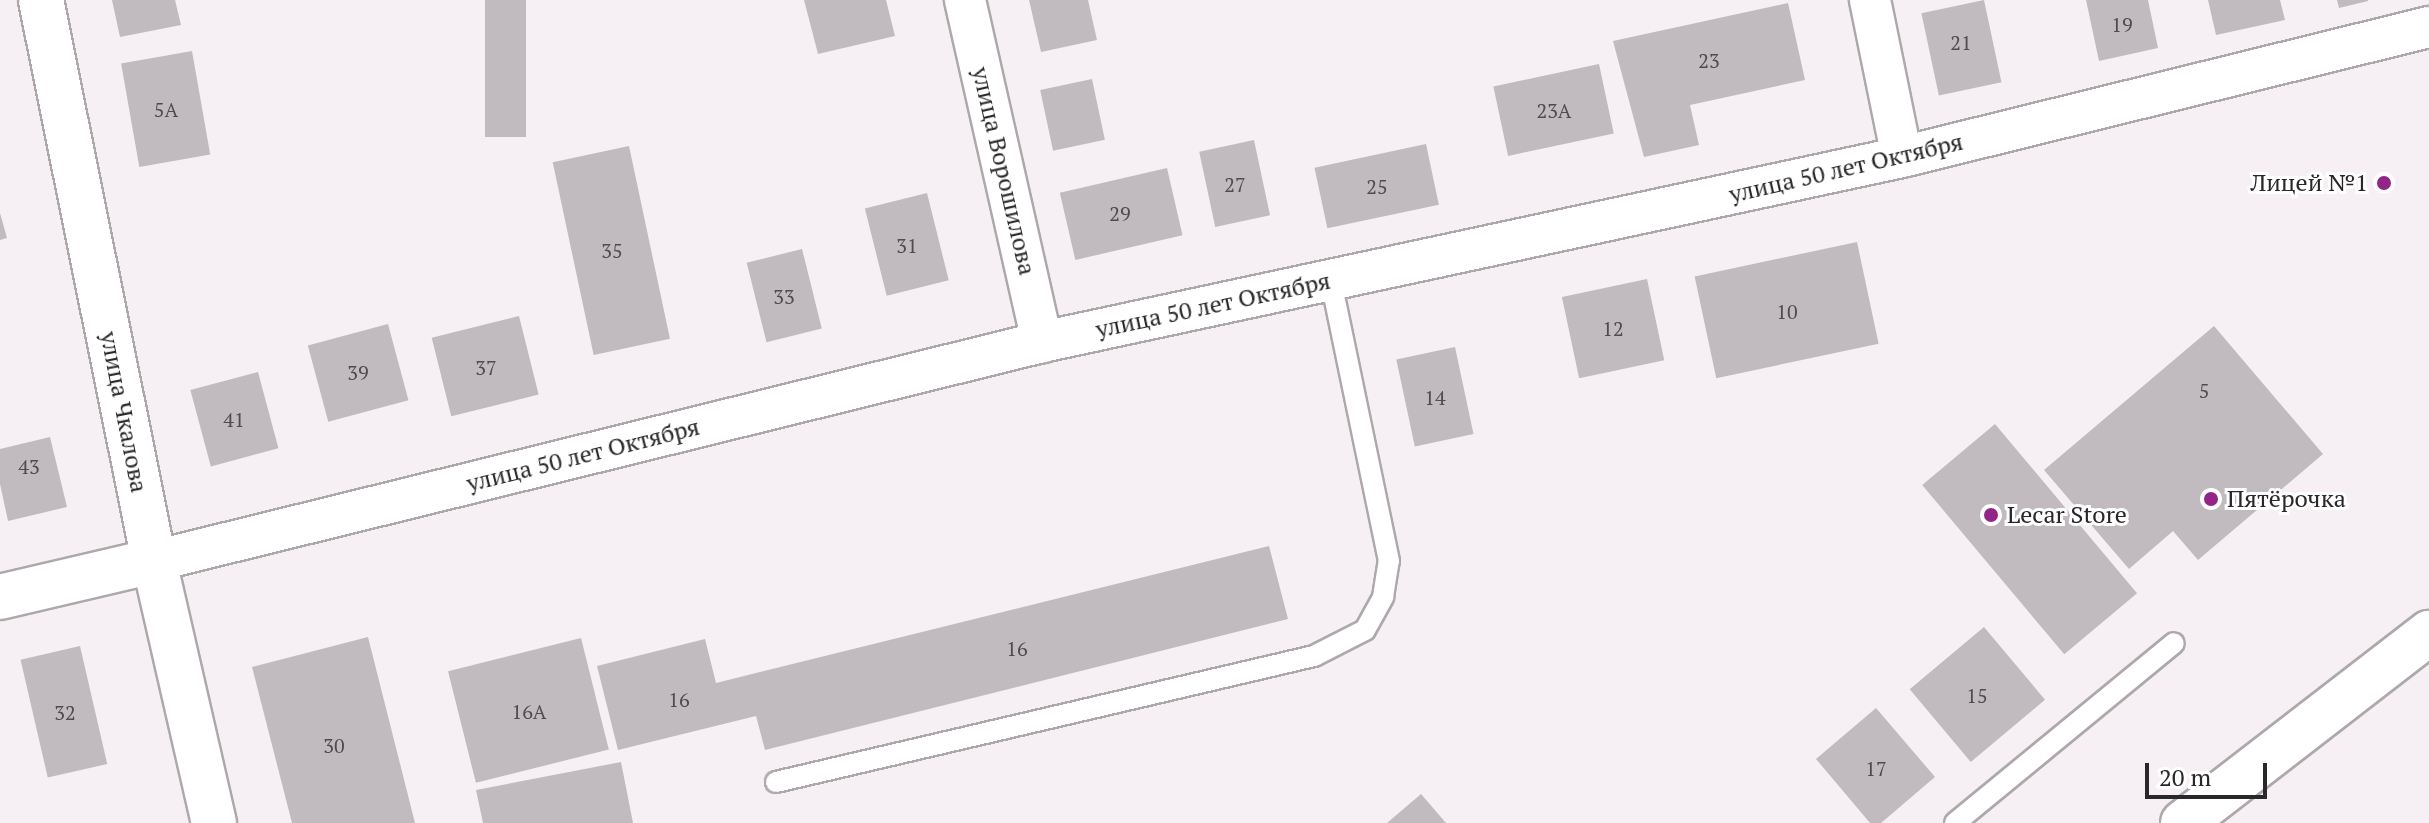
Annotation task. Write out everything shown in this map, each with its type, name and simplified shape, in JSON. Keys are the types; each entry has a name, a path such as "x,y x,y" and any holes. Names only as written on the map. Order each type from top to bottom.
{"street":[{"name":"улица Чкалова","path":"41,0 154,561 214,823"},
{"name":"улица Ворошилова","path":"965,0 1042,342"},
{"path":"1870,0 1902,157"},
{"name":"улица 50 лет Октября","path":"0,597 1042,342 1902,157 2429,27"},
{"path":"2183,823 2429,633"}],"lane":[{"path":"776,782 1314,656 1365,630 1383,597 1389,561 1331,280"},
{"path":"1955,823 2174,643"}],"building":[{"path":"112,0 175,0 181,25 120,37"},
{"path":"485,0 526,0 526,137 485,137"},
{"path":"804,0 886,0 895,36 818,54"},
{"path":"1029,0 1088,0 1097,40 1041,52"},
{"path":"1984,0 2001,82 1939,95 1921,13"},
{"path":"2086,0 2148,0 2158,48 2099,61"},
{"path":"2208,0 2280,0 2285,20 2216,35"},
{"path":"2337,0 2368,0 2368,1 2339,8"},
{"path":"1788,3 1805,80 1690,105 1699,145 1644,157 1613,41"},
{"path":"192,51 210,154 139,167 121,64"},
{"path":"1599,64 1614,133 1508,156 1493,86"},
{"path":"1092,79 1105,140 1053,151 1040,90"},
{"path":"1254,140 1270,215 1215,227 1199,152"},
{"path":"1426,144 1439,205 1327,228 1314,168"},
{"path":"629,146 670,339 594,355 553,162"},
{"path":"1167,168 1183,235 1075,260 1060,193"},
{"path":"927,193 949,280 887,296 865,208"},
{"path":"0,213 7,238 0,240"},
{"path":"1857,242 1879,344 1716,378 1695,277"},
{"path":"802,249 822,329 767,342 747,263"},
{"path":"1647,279 1664,360 1579,378 1562,297"},
{"path":"519,316 539,395 451,416 432,338"},
{"path":"388,324 408,400 328,422 308,345"},
{"path":"2214,326 2323,454 2198,560 2173,531 2129,569 2044,470"},
{"path":"1455,347 1474,434 1415,447 1396,359"},
{"path":"258,372 278,448 211,466 190,390"},
{"path":"1995,424 2137,593 2064,654 1922,485"},
{"path":"50,437 67,507 8,521 0,484 0,449"},
{"path":"1269,546 1288,619 765,750 756,716 618,750 597,666 705,639 716,683"},
{"path":"1984,627 2045,700 1971,762 1910,689"},
{"path":"368,637 415,823 292,823 252,667"},
{"path":"581,638 609,750 476,783 448,671"},
{"path":"80,646 107,764 48,778 21,660"},
{"path":"1876,708 1935,777 1881,823 1870,823 1816,759"},
{"path":"621,762 633,823 483,823 476,790"},
{"path":"1421,794 1446,823 1387,823"}],"place":[{"name":"Лицей №1","path":"2384,183"},
{"name":"Пятёрочка","path":"2211,499"},
{"name":"Lecar Store","path":"1991,515"}]}
